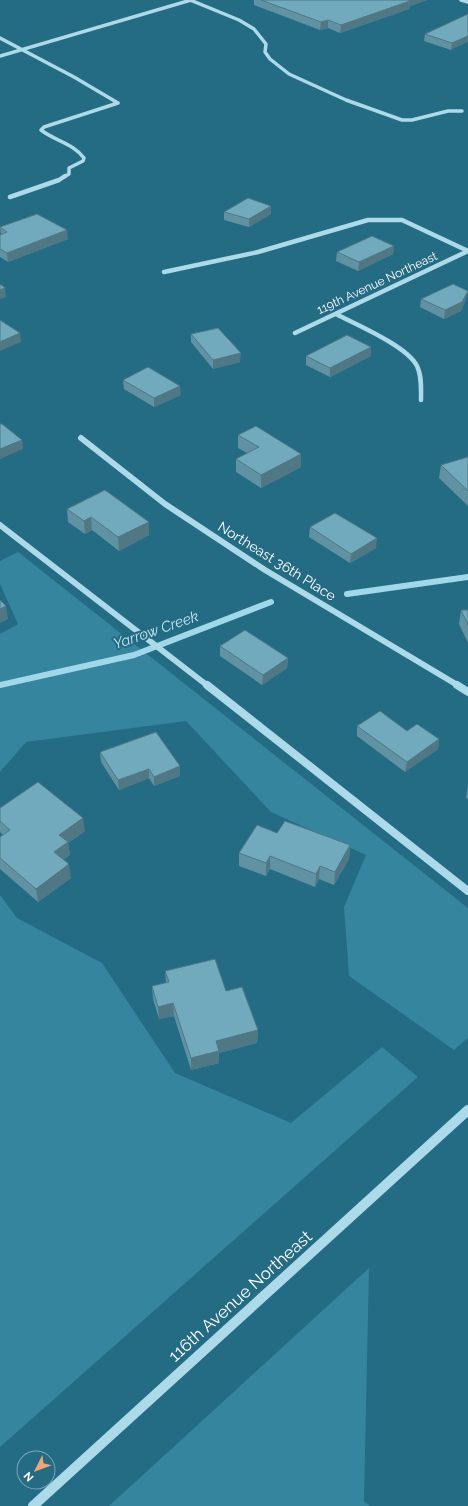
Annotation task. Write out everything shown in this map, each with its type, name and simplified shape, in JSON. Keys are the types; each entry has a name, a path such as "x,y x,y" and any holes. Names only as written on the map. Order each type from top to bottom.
{"street":[{"path":"0,56 190,0 239,20 254,29 266,44 265,52 270,59 289,74 346,100 402,120 412,120 448,111 462,111"},
{"path":"461,0 468,2"},
{"path":"0,38 23,49 118,103 44,127 41,130 45,134 73,148 82,155 84,158 83,161 69,168 69,174 59,180 10,197"},
{"path":"164,272 258,252 368,220 402,220 468,251"},
{"name":"119th Avenue Northeast","path":"295,333 468,251"},
{"path":"336,314 391,344 411,358 416,364 420,373 421,400"},
{"name":"Northeast 36th Place","path":"81,438 171,508 266,570 468,692"},
{"path":"0,526 195,676 468,891"},
{"name":"116th Avenue Northeast","path":"33,1506 468,1110"}],"shaded area":[{"path":"18,552 468,908 468,1038 454,1050 349,976 344,907 366,855 271,812 186,721 26,742 0,772 0,634 18,624 0,584 0,561"},
{"path":"0,895 17,918 102,963 175,1073 291,1123 382,1047 418,1077 0,1447"},
{"path":"369,1268 364,1501 370,1506 109,1506"}],"building":[{"path":"261,0 410,1 341,25 328,20 321,22"},
{"path":"468,14 468,36 452,43 425,34"},
{"path":"248,198 271,206 249,219 224,212"},
{"path":"37,214 67,230 7,253 0,249 0,235 7,232 0,227"},
{"path":"372,236 394,246 359,262 337,252"},
{"path":"0,284 5,288 0,290"},
{"path":"453,284 468,291 462,302 445,310 421,299"},
{"path":"0,320 20,333 0,342"},
{"path":"218,328 241,353 213,360 191,334"},
{"path":"347,335 371,347 330,368 306,356"},
{"path":"148,367 180,386 154,398 123,380"},
{"path":"0,424 2,424 22,440 0,449"},
{"path":"256,426 301,454 261,475 236,459 259,447 238,435"},
{"path":"468,457 468,491 441,465"},
{"path":"105,490 149,522 118,537 91,517 84,521 67,509"},
{"path":"335,513 377,538 351,554 310,527"},
{"path":"0,600 6,606 0,609"},
{"path":"461,610 468,610 468,625"},
{"path":"245,630 288,658 263,675 220,646"},
{"path":"380,711 407,731 417,724 439,739 407,762 357,726"},
{"path":"156,732 180,766 154,777 149,769 118,780 100,752"},
{"path":"38,782 83,818 59,835 68,842 54,852 69,864 36,889 0,858 0,837 10,830 0,821 0,808"},
{"path":"285,821 350,845 335,872 320,866 316,874 270,856 266,863 239,853 257,825 277,833"},
{"path":"215,959 226,991 242,987 258,1030 216,1041 219,1051 191,1058 173,1003 158,1007 152,986 169,982 165,971"}],"waterway":[{"name":"Yarrow Creek","path":"347,594 468,577"},
{"name":"Yarrow Creek","path":"0,685 134,655 271,602"}]}
